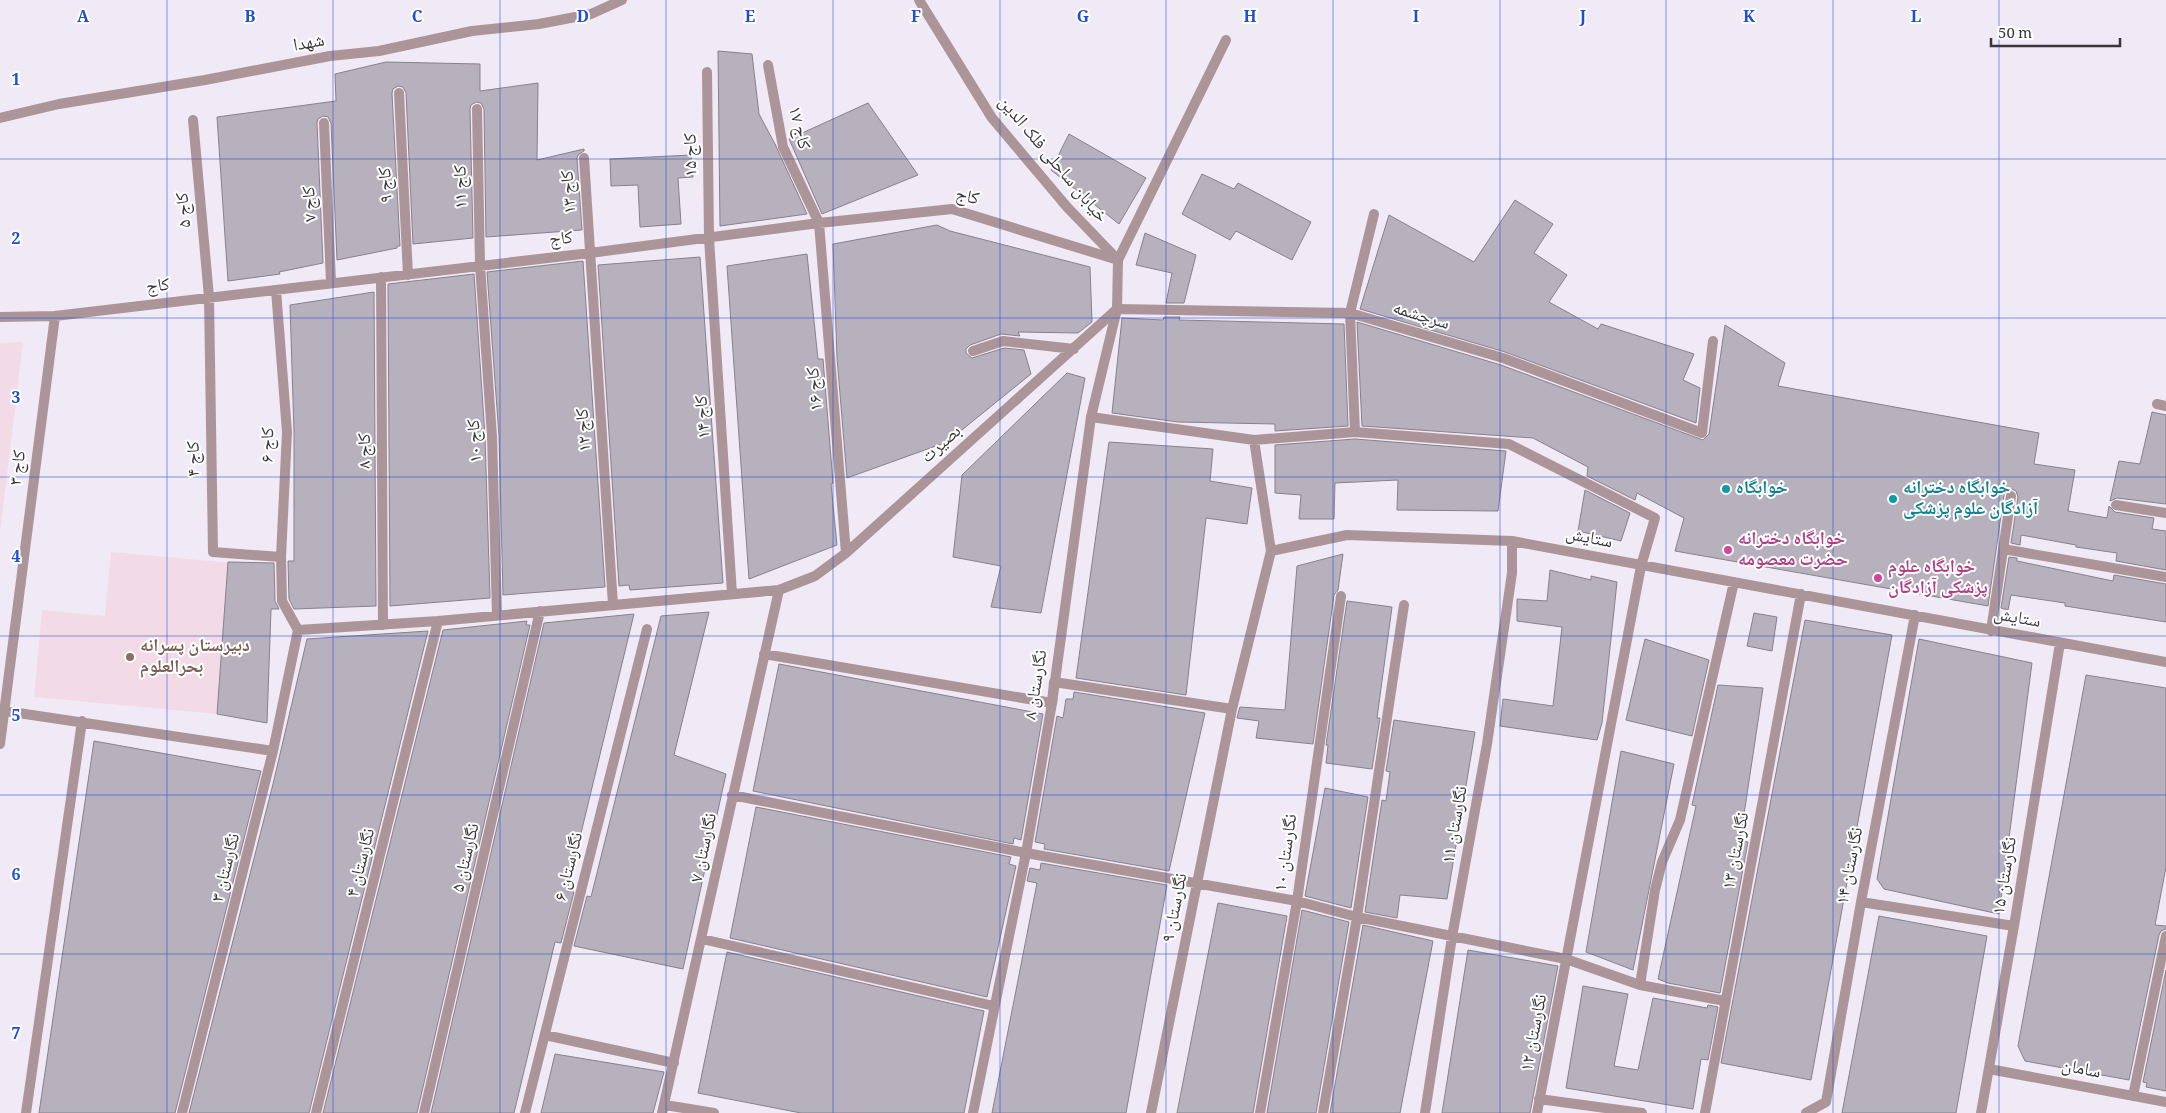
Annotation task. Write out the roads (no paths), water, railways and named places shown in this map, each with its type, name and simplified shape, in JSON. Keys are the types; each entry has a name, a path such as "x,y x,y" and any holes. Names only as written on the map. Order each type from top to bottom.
{"street":[{"name":"شهدا","path":"0,118 59,104 205,80 330,56 379,51 472,31 539,24 591,14 622,0"},
{"name":"خیابان ساحلی فلک الدین","path":"919,0 992,118 1067,207 1118,260"},
{"path":"1118,260 1226,40"},
{"name":"کاج ۱۷","path":"768,65 783,147 818,223"},
{"name":"کاج ۱۵","path":"707,72 709,238"},
{"name":"کاج ۹","path":"399,94 408,274"},
{"name":"کاج ۱۱","path":"477,109 480,265"},
{"name":"کاج ۵","path":"193,120 209,298"},
{"name":"کاج ۷","path":"324,123 331,282"},
{"name":"کاج ۱۳","path":"584,158 590,253"},
{"name":"کاج","path":"0,318 55,316 590,253 818,223 952,209 1118,260"},
{"path":"1092,417 1254,440 1355,432 1350,312 1374,214"},
{"name":"کاج ۱۶","path":"818,223 846,553"},
{"name":"کاج ۱۴","path":"709,238 732,594"},
{"name":"کاج ۱۲","path":"590,253 613,605"},
{"name":"نگارستان ۸","path":"973,1113 1026,853 1052,703 1092,417 1116,309 1118,260"},
{"name":"کاج ۱۰","path":"480,265 492,436 497,615"},
{"name":"کاج ۸","path":"381,277 383,624"},
{"name":"کاج ۶","path":"276,290 287,432 281,557 282,601 298,630"},
{"name":"کاج ۴","path":"209,298 213,552 281,557"},
{"name":"سرچشمه","path":"1116,309 1350,312 1503,358 1702,433 1713,341"},
{"name":"بصیرت","path":"298,630 438,621 779,590 815,576 846,553 1116,309"},
{"name":"کاج ۳","path":"0,744 55,316"},
{"path":"972,351 1003,341 1074,348"},
{"name":"نگارستان ۱۲","path":"1355,432 1509,444 1656,518 1641,566 1537,1113"},
{"path":"1054,682 1232,709 1271,551 1254,440"},
{"path":"1991,631 2011,496"},
{"path":"2116,505 2166,513"},
{"name":"ستایش","path":"1271,551 1347,535 1512,542 2166,662"},
{"name":"نگارستان ۱۱","path":"1426,1113 1452,937 1487,744 1512,573 1512,542"},
{"path":"2003,549 2166,578"},
{"path":"1640,985 1662,862 1680,820 1734,582"},
{"name":"نگارستان ۷","path":"664,1109 732,795 779,590"},
{"name":"نگارستان ۱۳","path":"1705,1113 1802,594"},
{"name":"نگارستان ۱۰","path":"1260,1113 1297,901 1341,596"},
{"path":"1323,1113 1357,917 1404,605"},
{"name":"نگارستان ۵","path":"424,1113 540,611"},
{"name":"نگارستان ۱۴","path":"1806,1113 1826,1102 1861,902 1915,615"},
{"name":"نگارستان ۴","path":"316,1113 438,621"},
{"name":"نگارستان ۶","path":"525,1113 647,629"},
{"name":"نگارستان ۳","path":"182,1113 273,751 298,630"},
{"name":"نگارستان ۱۵","path":"1981,1113 2014,926 2060,643"},
{"path":"764,654 1052,703"},
{"name":"نگارستان ۹","path":"1151,1113 1232,709"},
{"path":"5,711 273,751"},
{"path":"26,1113 82,721"},
{"path":"732,795 1026,853 1197,885 1297,901 1357,917 1566,960 1640,985 1725,1001"},
{"path":"1861,902 2014,926"},
{"path":"2133,1096 2166,936"},
{"path":"702,939 994,1006"},
{"path":"545,1035 674,1063"},
{"name":"سامان","path":"1989,1069 2166,1102"},
{"path":"1539,1099 1642,1113"},
{"path":"664,1109 714,1113"}],"place":[{"name":"خوابگاه","path":"1726,489"},
{"name":"خوابگاه دخترانه آزادگان علوم پزشکی","path":"1893,499"},
{"name":"خوابگاه دخترانه حضرت معصومه","path":"1728,550"},
{"name":"خوابگاه علوم پزشکی آزادگان","path":"1878,578"},
{"name":"دبیرستان پسرانه بحرالعلوم","path":"130,657"}]}
